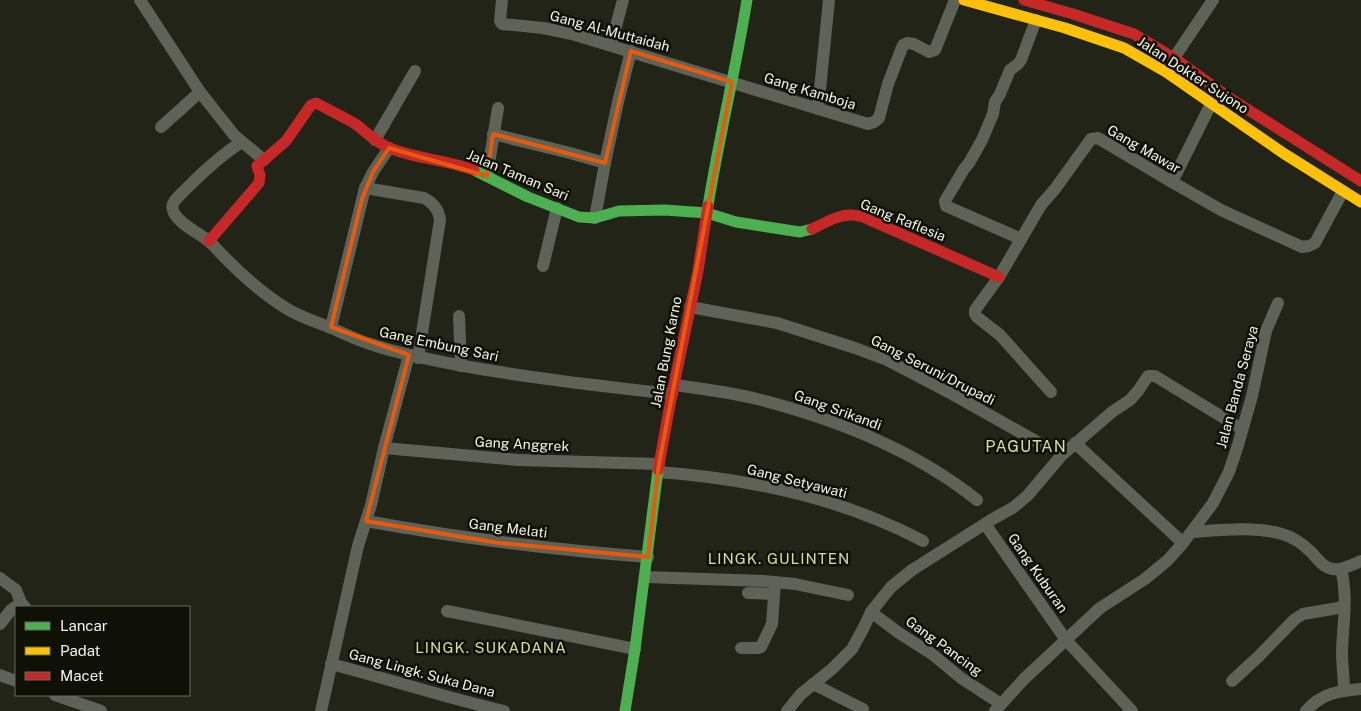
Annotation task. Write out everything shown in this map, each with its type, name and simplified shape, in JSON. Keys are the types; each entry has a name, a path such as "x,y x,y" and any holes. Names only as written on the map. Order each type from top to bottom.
{"main road":[{"name":"Jalan Bung Karno","path":"625,711 648,558 659,468 698,271 715,162 747,0"},
{"name":"Jalan Dokter Sujono","path":"964,0 1036,20 1124,48 1166,72 1283,153 1361,202"},
{"path":"1024,0 1042,3 1134,34 1174,58 1231,99 1361,181"},
{"path":"1036,20 1042,3"},
{"name":"Jalan Taman Sari","path":"264,160 286,141 312,104 317,104 356,125 389,148 408,155 463,166 488,176 528,197 579,216 596,218 619,211 634,210 707,213"},
{"path":"209,241 258,185 260,177 256,166 264,160"},
{"name":"Gang Raflesia","path":"707,213 736,222 800,232 849,215 863,217 999,277"}],"street":[{"path":"140,0 200,92 234,134 264,160"},
{"name":"Gang Al-Muttaidah","path":"502,0 500,21 502,24 558,30 732,82"},
{"path":"611,45 623,0"},
{"path":"818,109 829,0"},
{"name":"Gang Kamboja","path":"732,82 866,124 874,122 878,118 888,84 903,45 907,43 914,44 929,52 934,51 955,0"},
{"path":"1174,58 1213,0"},
{"path":"1021,239 946,206 945,202 982,140 993,114 995,102 1010,70 1021,60 1036,20"},
{"path":"596,218 605,163 631,51"},
{"path":"375,140 415,71"},
{"path":"161,128 200,92"},
{"path":"1172,182 1211,104"},
{"path":"488,176 498,108"},
{"path":"494,134 605,163"},
{"name":"Gang Mawar","path":"1051,392 1000,335 977,317 975,312 999,277 1041,205 1055,189 1087,142 1092,138 1098,138 1221,210 1299,246 1311,246 1315,243 1343,191"},
{"name":"Gang Embung Sari","path":"242,142 200,174 174,202 172,209 179,218 209,241 238,271 270,298 289,310 308,320 331,327 349,337 414,357 461,358 598,386 673,390"},
{"path":"331,327 365,188 372,172 389,148"},
{"path":"321,711 358,546 384,448 414,357 440,220 434,205 424,198 365,188"},
{"path":"543,266 557,208"},
{"name":"Jalan Banda Seraya","path":"998,708 1024,679 1100,608 1145,579 1161,566 1184,543 1213,503 1229,472 1252,396 1266,331 1278,303"},
{"name":"Gang Seruni/Drupadi","path":"690,307 777,323 822,336 879,357 952,394 1040,444"},
{"path":"459,316 461,358"},
{"path":"787,711 801,694 832,669 852,649 871,612 891,587 985,524 1014,507 1028,495 1074,443 1130,400 1146,377 1155,376 1242,429"},
{"name":"Gang Srikandi","path":"673,390 734,394 756,398 857,431 889,444 926,464 977,500"},
{"path":"1074,443 1184,543"},
{"name":"Gang Anggrek","path":"384,448 518,460 659,468"},
{"name":"Gang Setyawati","path":"659,468 753,485 829,502 878,520 923,540"},
{"name":"Gang Melati","path":"366,521 499,543 648,558"},
{"name":"Gang Kuburan","path":"985,524 1066,640 1132,711"},
{"path":"1192,532 1240,530 1281,534 1304,546 1322,565 1329,569 1341,569 1361,561"},
{"path":"1341,569 1344,607 1342,653 1344,691"},
{"path":"645,577 752,580 775,588"},
{"path":"0,578 16,590 23,605"},
{"path":"748,593 795,584 848,595"},
{"path":"741,648 761,647 772,624 775,588"},
{"path":"1232,681 1295,618 1303,614 1344,607"},
{"path":"0,624 11,610 15,608"},
{"path":"447,611 635,649"},
{"name":"Gang Pancing","path":"871,612 932,654 998,708"},
{"name":"Gang Lingk. Suka Dana","path":"331,664 504,711"},
{"path":"0,675 15,681"},
{"path":"813,684 863,709"},
{"path":"1306,711 1318,699 1344,691 1361,690"},
{"path":"58,696 86,704 100,711"}],"highlighted area":[{"path":"631,51 732,82 659,464 648,557 499,543 366,521 409,355 331,327 362,199 373,172 389,148 487,176 493,134 605,163"}],"traffic: fast":[{"path":"708,206 747,0"},
{"path":"474,170 528,197 579,217 595,218 619,211 665,210 707,213 736,222 800,232 812,229"},
{"path":"625,711 658,470"}],"traffic: slow":[{"path":"964,0 1065,28 1124,48 1166,72 1283,153 1361,202"}],"traffic: jam":[{"path":"1024,0 1134,34 1174,58 1231,99 1361,181"},
{"path":"209,241 259,183 260,175 257,166 286,141 311,105 316,103 357,125 387,147 474,170"},
{"path":"658,470 698,271 708,206"},
{"path":"812,229 841,216 856,215 999,277"}],"district":[{"name":"PAGUTAN","path":"1026,446"},
{"name":"LINGK. GULINTEN","path":"779,558"},
{"name":"LINGK. SUKADANA","path":"491,647"}]}
